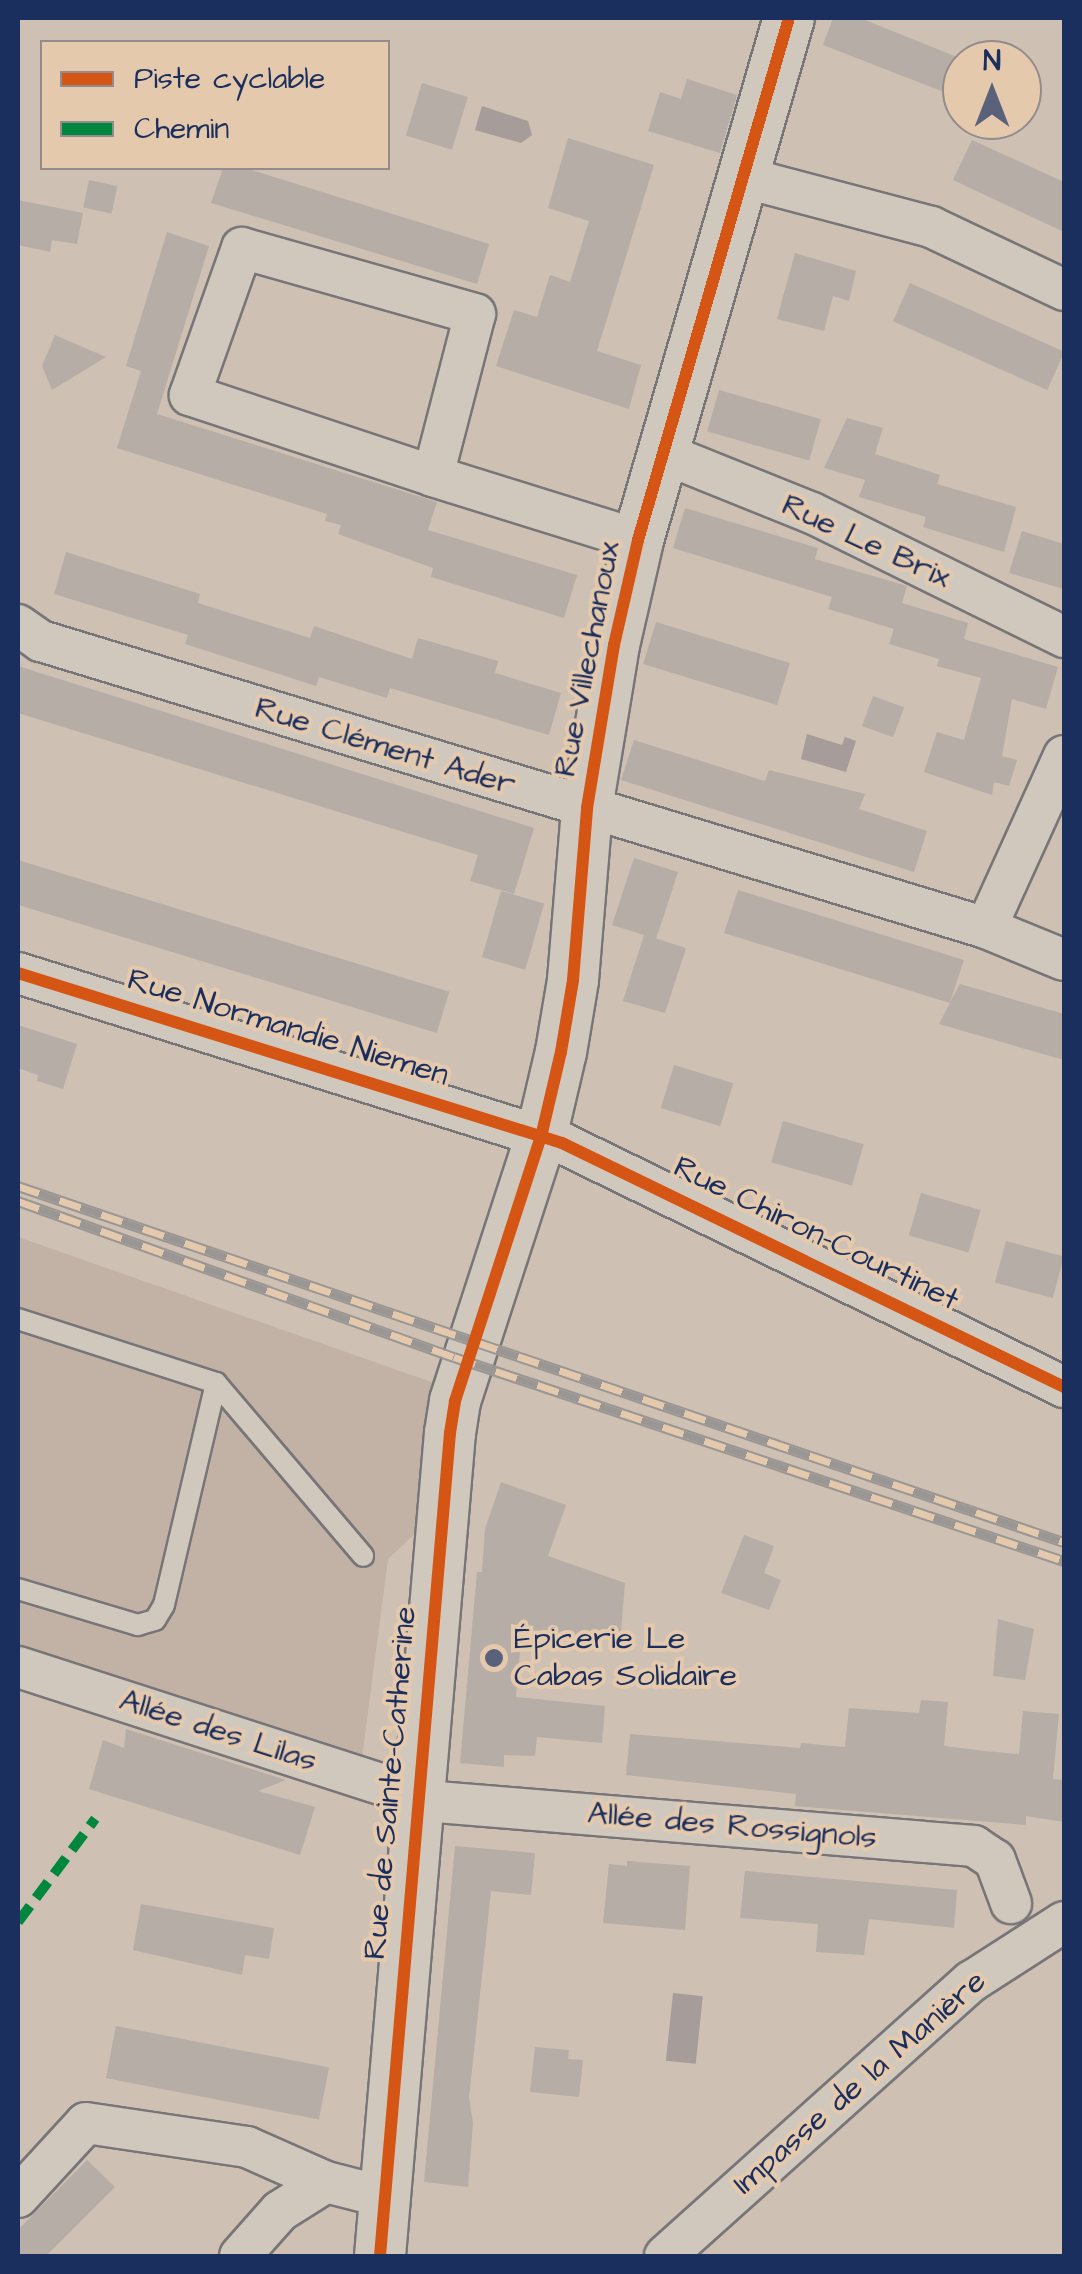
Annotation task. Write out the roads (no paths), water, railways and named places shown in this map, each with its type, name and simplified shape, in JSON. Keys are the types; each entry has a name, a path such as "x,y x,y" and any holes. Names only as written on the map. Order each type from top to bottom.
{"street":[{"name":"Rue Villechanoux","path":"482,1318 541,1136 573,980 587,808 614,645 638,540 789,18"},
{"path":"742,178 932,227 1064,290"},
{"path":"433,476 475,314 242,248 190,395 433,476 638,540"},
{"name":"Rue Le Brix","path":"665,454 812,514 1064,637"},
{"name":"Rue Clément Ader","path":"18,624 41,641 986,928 1064,960"},
{"path":"986,928 1064,756"},
{"name":"Rue Normandie Niemen","path":"18,973 541,1136"},
{"name":"Rue Chiron-Courtinet","path":"541,1136 672,1193 1064,1387"},
{"name":"Rue de Sainte-Catherine","path":"380,2256 450,1433 482,1318"},
{"name":"Allée des Lilas","path":"18,1669 256,1741 418,1798"},
{"name":"Allée des Rossignols","path":"418,1798 974,1846 995,1860 1012,1903"},
{"name":"Impasse de la Manière","path":"665,2256 972,1981 1064,1922"},
{"path":"18,2197 86,2122 247,2147 326,2182 386,2197"},
{"path":"240,2256 280,2211 326,2182"}],"lane":[{"path":"18,1320 216,1383 363,1556"},
{"path":"18,1589 138,1625 155,1620 164,1605 216,1383"}],"railway":[{"path":"18,1186 1064,1542"},
{"path":"18,1201 454,1357 1064,1561"}],"place":[{"name":"Épicerie Le Cabas Solidaire","path":"494,1658"}]}
